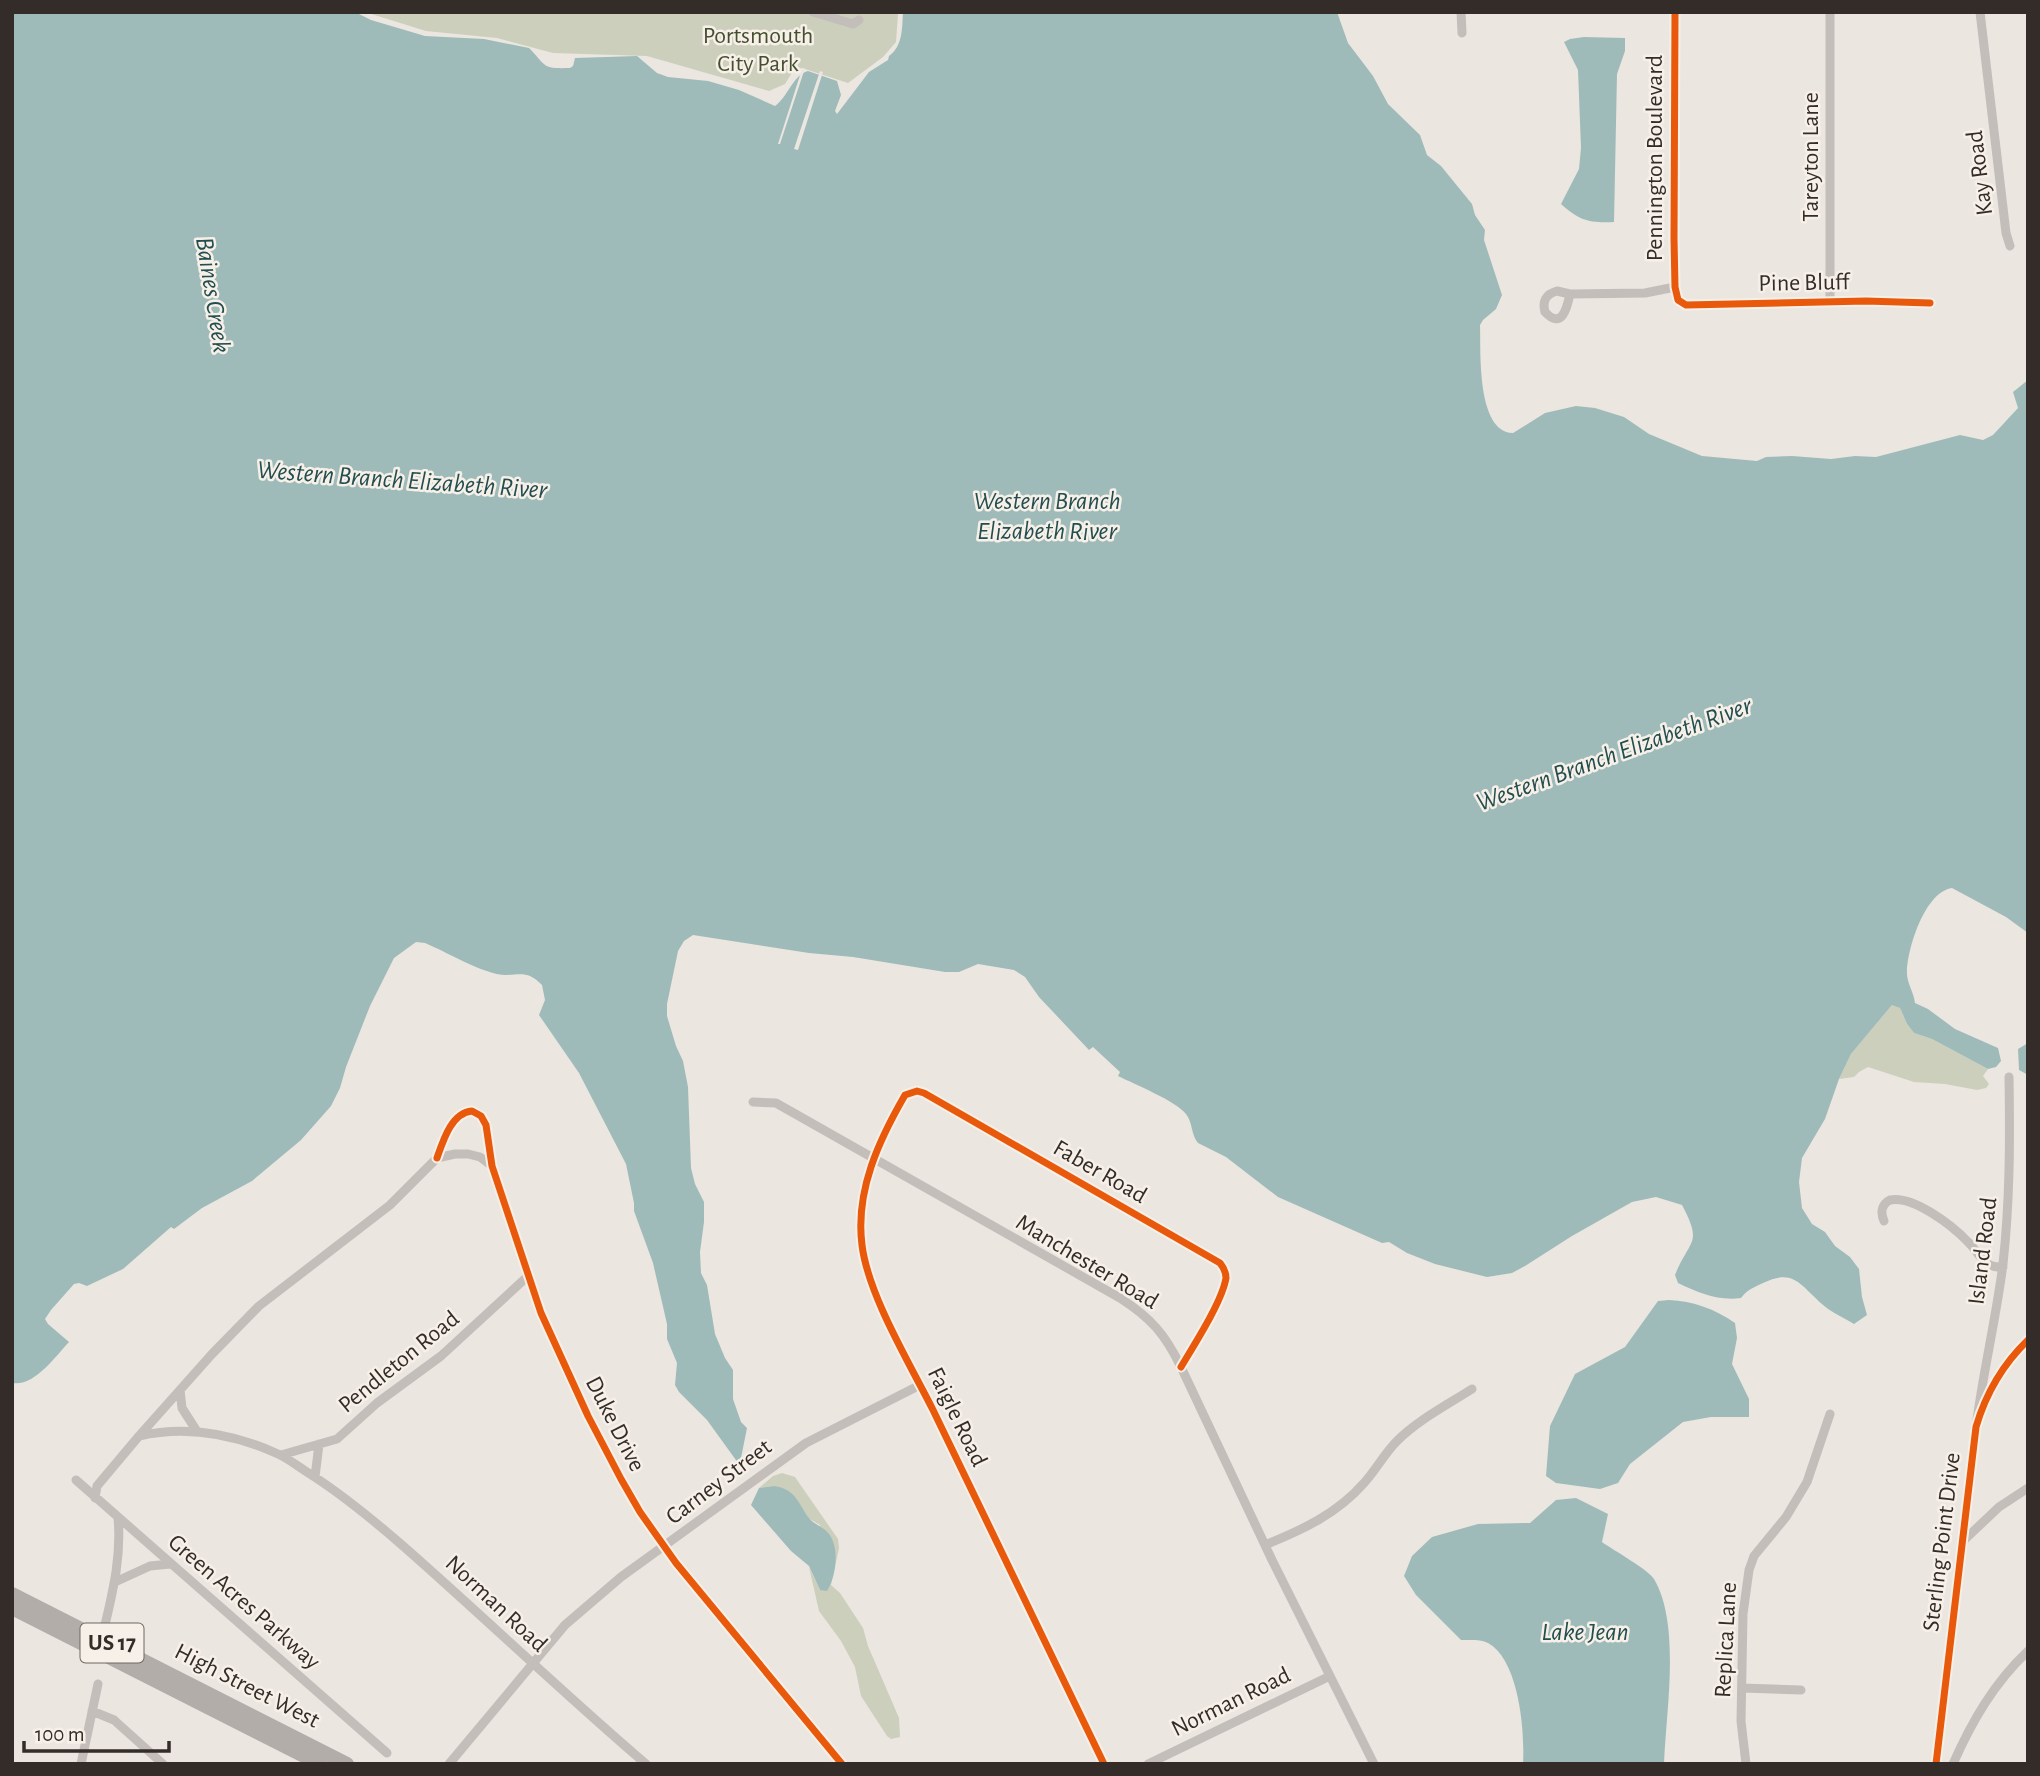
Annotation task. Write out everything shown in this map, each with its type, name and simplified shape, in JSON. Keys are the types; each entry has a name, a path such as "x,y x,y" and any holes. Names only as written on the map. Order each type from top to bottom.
{"main road":[{"name":"High Street West","path":"12,1594 347,1764"},
{"name":"High Street West","path":"12,1608 320,1764"}],"street":[{"path":"813,12 853,23 859,20"},
{"path":"1461,12 1462,33"},
{"name":"Pennington Boulevard","path":"1675,12 1675,295 1680,302"},
{"name":"Tareyton Lane","path":"1830,12 1830,302"},
{"name":"Kay Road","path":"1980,12 2004,197 2006,233 2010,246"},
{"path":"1570,294 1646,293 1675,287"},
{"name":"Pine Bluff","path":"1680,302 1695,305 1930,303"},
{"name":"Island Road","path":"1976,1427 2003,1267 2011,1163 2009,1077"},
{"name":"Faigle Road","path":"924,1093 917,1091 905,1095 886,1128 874,1158 863,1205 862,1245 876,1290 920,1385 1104,1764"},
{"name":"Faber Road","path":"924,1093 1218,1261 1224,1268 1226,1280 1181,1367"},
{"name":"Manchester Road","path":"753,1102 776,1103 874,1158 1142,1312 1161,1332 1181,1367 1265,1545 1374,1764"},
{"name":"Duke Drive","path":"95,1498 97,1486 212,1353 254,1311 390,1205 437,1158 450,1127 460,1115 472,1111 481,1116 486,1125 492,1166 541,1313 588,1416 621,1479 663,1547 842,1764"},
{"path":"437,1158 468,1154 480,1157 492,1166"},
{"path":"1884,1221 1882,1211 1890,1200 1896,1199 1917,1206 1961,1235 1990,1266 2003,1267"},
{"name":"Pendleton Road","path":"281,1455 337,1439 377,1404 441,1356 528,1276"},
{"name":"Sterling Point Drive","path":"1936,1764 1976,1427 1996,1379 2028,1340"},
{"name":"Carney Street","path":"449,1764 565,1625 592,1600 806,1443 920,1385"},
{"path":"1265,1545 1313,1523 1339,1507 1366,1482 1398,1440 1472,1389"},
{"path":"180,1390 182,1408 196,1430"},
{"name":"Replica Lane","path":"1746,1764 1741,1732 1743,1614 1749,1570 1754,1556 1786,1517 1807,1482 1830,1414"},
{"name":"Norman Road","path":"139,1436 196,1430 234,1438 281,1455 378,1523 646,1764"},
{"path":"315,1477 319,1444"},
{"name":"Green Acres Parkway","path":"76,1480 387,1753"},
{"path":"1962,1542 1999,1507 2028,1488"},
{"path":"102,1639 115,1582 120,1543 118,1518"},
{"path":"115,1582 150,1566 170,1564"},
{"path":"1953,1764 1970,1726 1985,1702 2028,1651"},
{"name":"Norman Road","path":"1148,1764 1331,1676"},
{"path":"81,1764 98,1684"},
{"path":"1742,1688 1801,1690"},
{"path":"92,1711 114,1720 163,1764"}],"green space":[{"name":"Portsmouth City Park","path":"365,12 898,14 896,42 883,57 848,83 802,68 793,71 785,84 769,91 647,56 553,53 497,38 426,31"},
{"path":"1894,1004 1900,1008 1914,1033 1932,1039 1988,1069 1983,1076 1989,1084 1986,1088 1977,1090 1914,1082 1868,1067 1854,1077 1839,1079 1851,1054"},
{"path":"782,1473 795,1477 838,1539 839,1548 831,1585 840,1593 863,1628 899,1718 900,1737 891,1739 887,1736 861,1696 855,1667 841,1641 819,1611 809,1567 820,1590 820,1525 808,1518 774,1486 759,1488 773,1476"}],"water":[{"name":"Western Branch Elizabeth River","path":"12,12 355,12 371,20 425,36 484,39 529,48 545,65 554,68 570,68 575,58 637,56 657,73 668,77 708,81 739,90 775,106 798,77 808,71 837,81 841,95 835,111 837,114 869,72 888,60 894,52 901,36 903,12 1337,12 1348,43 1373,76 1388,104 1420,135 1427,155 1441,166 1472,204 1475,215 1485,230 1484,240 1502,295 1496,309 1480,325 1481,370 1487,405 1492,419 1501,429 1513,433 1545,413 1576,406 1595,408 1624,417 1649,434 1702,456 1757,461 1766,457 1792,456 1831,459 1876,457 1960,435 1983,440 1993,435 2018,408 2013,392 2028,380 2028,933 2006,917 1952,888 1934,899 1920,922 1908,961 1907,975 1915,1003 1955,1029 1998,1048 2001,1061 1996,1067 1988,1069 1932,1039 1914,1033 1900,1008 1892,1005 1851,1054 1825,1119 1802,1158 1799,1182 1802,1208 1812,1224 1825,1232 1835,1246 1850,1257 1859,1269 1867,1315 1854,1324 1830,1310 1802,1285 1789,1278 1774,1279 1751,1289 1741,1298 1733,1299 1709,1295 1678,1283 1675,1275 1692,1241 1692,1228 1682,1205 1656,1197 1632,1202 1512,1273 1487,1277 1435,1264 1407,1253 1389,1242 1382,1243 1278,1197 1226,1157 1198,1143 1186,1114 1181,1109 1118,1076 1120,1072 1093,1047 1089,1050 1039,997 1025,977 1014,970 978,964 959,972 945,972 693,935 684,941 678,951 667,1016 683,1061 688,1087 691,1168 704,1202 701,1273 707,1285 715,1334 733,1370 733,1399 741,1422 747,1428 741,1458 746,1474 707,1420 675,1385 677,1363 667,1339 667,1324 653,1263 634,1211 626,1164 579,1073 539,1015 545,1000 542,985 526,975 488,972 425,943 416,942 394,958 370,1006 331,1106 301,1140 252,1181 202,1208 174,1229 171,1227 123,1269 87,1286 74,1284 45,1319 69,1342 36,1376 20,1383 12,1383"},
{"path":"1584,37 1625,38 1625,51 1617,74 1614,222 1585,220 1561,204 1579,169 1581,148 1578,70 1564,42"},
{"path":"2028,1043 2028,1075 2019,1070 2018,1049"},
{"path":"1669,1300 1704,1307 1735,1323 1737,1338 1732,1364 1749,1399 1749,1417 1711,1417 1683,1422 1630,1464 1618,1483 1600,1489 1556,1483 1546,1476 1550,1426 1575,1374 1625,1347 1658,1301"},
{"path":"774,1486 791,1493 810,1519 827,1532 832,1540 836,1562 827,1591 820,1590 809,1566 791,1551 751,1505 759,1488"},
{"name":"Lake Jean","path":"1576,1498 1608,1514 1602,1542 1651,1575 1662,1598 1670,1644 1664,1764 1523,1764 1521,1716 1507,1664 1488,1643 1461,1640 1416,1595 1404,1576 1412,1556 1432,1537 1478,1524 1530,1523 1556,1500"}],"pier":[{"path":"805,68 780,144 778,144 802,69"},
{"path":"820,71 823,72 798,150 794,149"}],"cycle path":[{"path":"1675,12 1674,238 1675,287 1678,300 1686,305 1866,301 1930,303"},
{"path":"1104,1764 891,1329 866,1265 861,1225 866,1186 878,1148 905,1095 917,1091 924,1093 1220,1263 1226,1278 1219,1299 1181,1367"},
{"path":"437,1158 453,1122 472,1111 481,1116 486,1125 492,1166 541,1313 588,1416 621,1479 640,1512 676,1563 842,1764"},
{"path":"1936,1764 1976,1427 1996,1380 2010,1359 2028,1340"}],"water label":[{"name":"Baines Creek","path":"213,295"}]}
